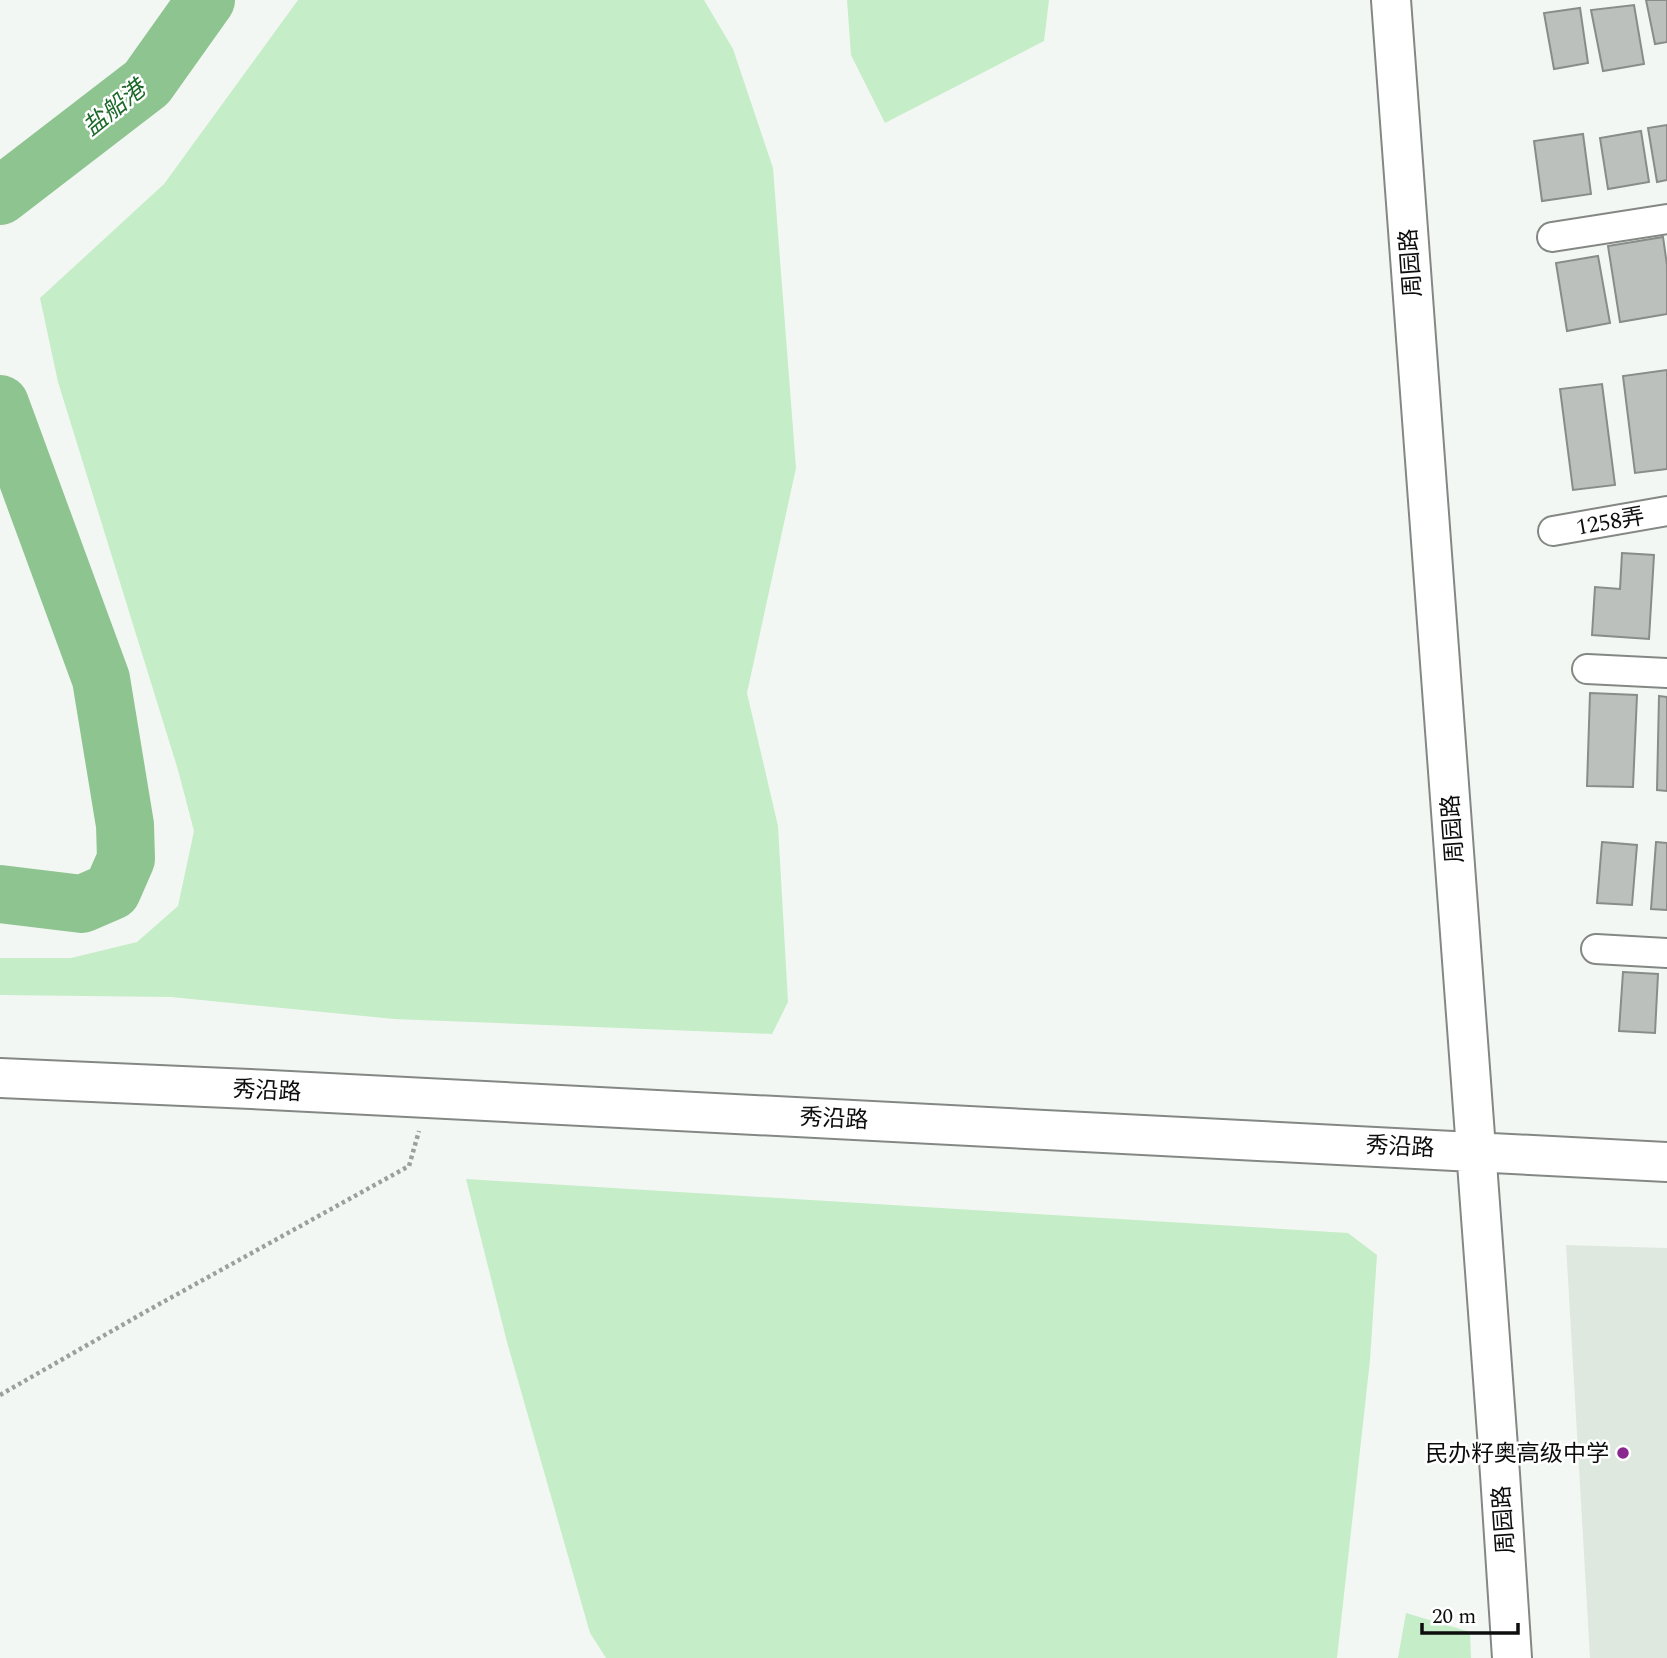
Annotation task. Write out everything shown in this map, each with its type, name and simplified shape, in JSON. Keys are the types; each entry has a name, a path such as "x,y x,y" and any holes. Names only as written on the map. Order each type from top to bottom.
{"main road":[{"name":"周园路","path":"1391,0 1512,1658"},
{"name":"秀沿路","path":"0,1078 430,1097 1667,1161"}],"street":[{"path":"1552,237 1667,219"},
{"name":"1258弄","path":"1553,531 1667,511"},
{"path":"1587,669 1667,673"},
{"path":"1597,949 1667,953"}],"path":[{"path":"0,1395 409,1166 430,1097"}],"shaded area":[{"name":"民办籽奥高级中学","path":"1566,1245 1667,1248 1667,1658 1590,1658"}],"green space":[{"path":"298,0 704,0 733,49 773,168 796,468 747,693 778,826 788,1002 772,1034 394,1019 171,997 0,995 0,958 71,958 137,942 178,906 194,831 178,770 58,382 40,298 164,184"},
{"path":"847,0 1049,0 1044,41 885,123 851,55"},
{"path":"466,1179 1348,1233 1377,1255 1370,1360 1337,1658 606,1658 590,1633 507,1342"},
{"path":"1406,1613 1470,1632 1471,1658 1398,1658"}],"building":[{"path":"1646,0 1667,0 1667,42 1655,44"},
{"path":"1634,5 1644,64 1603,71 1591,10"},
{"path":"1580,8 1588,63 1554,69 1544,13"},
{"path":"1667,125 1667,180 1657,182 1648,128"},
{"path":"1641,131 1649,182 1608,189 1600,138"},
{"path":"1583,134 1591,194 1542,201 1534,141"},
{"path":"1663,237 1667,265 1667,314 1620,322 1608,246"},
{"path":"1598,256 1610,323 1567,331 1556,263"},
{"path":"1667,370 1667,469 1635,473 1623,376"},
{"path":"1602,384 1615,485 1573,490 1560,389"},
{"path":"1622,553 1654,555 1649,639 1592,635 1595,587 1620,589"},
{"path":"1590,693 1637,695 1633,787 1587,786"},
{"path":"1659,696 1667,697 1667,791 1657,790"},
{"path":"1602,842 1637,845 1632,905 1597,903"},
{"path":"1656,842 1667,843 1667,910 1651,909"},
{"path":"1623,972 1658,974 1655,1033 1619,1031"}],"waterway":[{"name":"盐船港","path":"0,196 147,83 206,0"},
{"path":"0,404 101,679 125,825 126,859 112,891 82,904 0,894"}],"place":[{"name":"民办籽奥高级中学","path":"1623,1453"}]}
